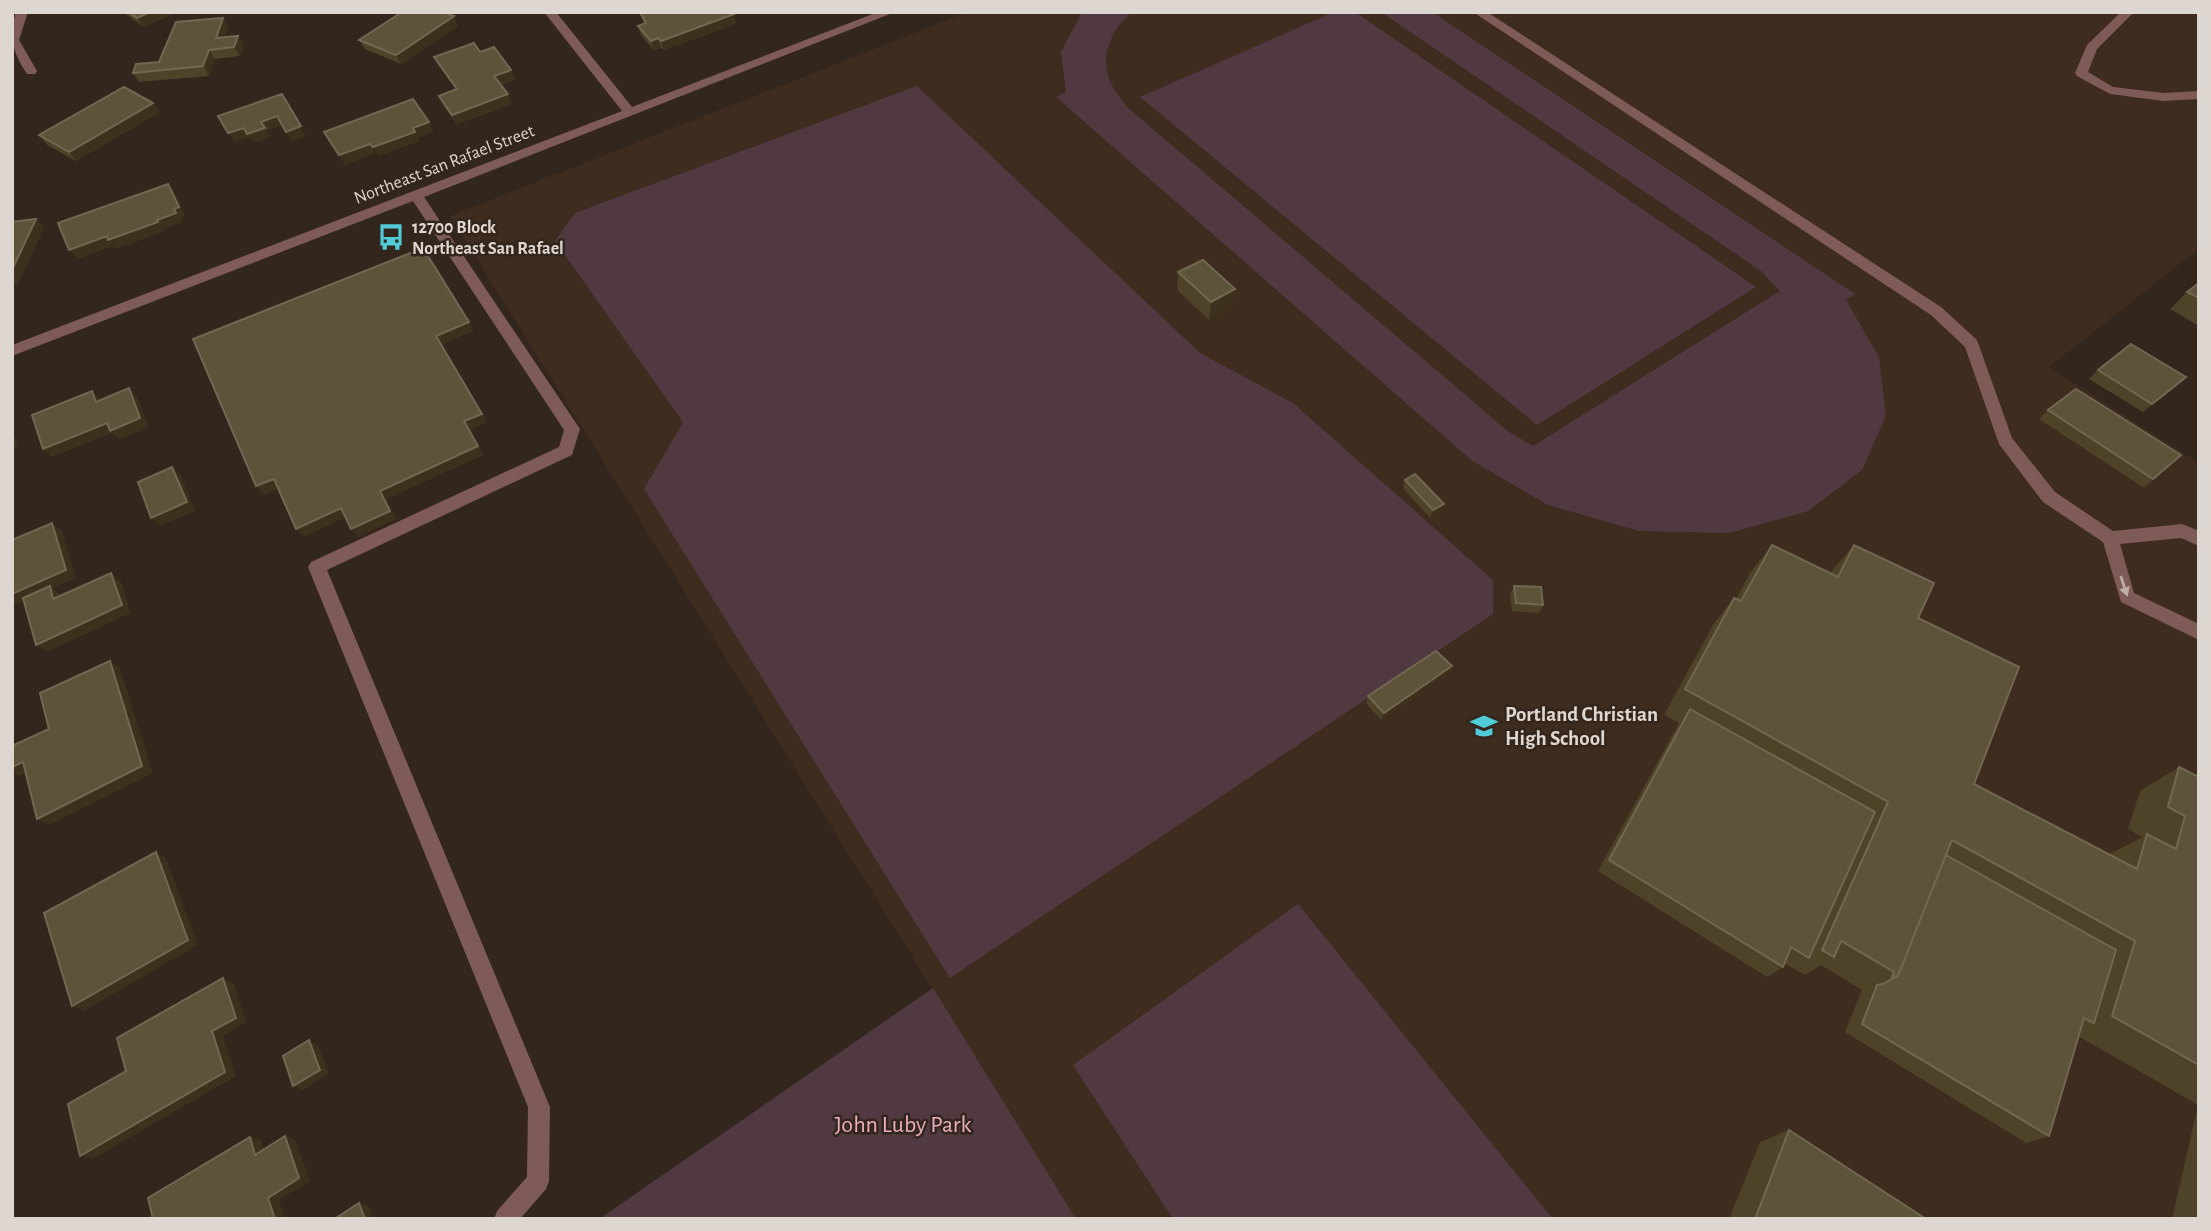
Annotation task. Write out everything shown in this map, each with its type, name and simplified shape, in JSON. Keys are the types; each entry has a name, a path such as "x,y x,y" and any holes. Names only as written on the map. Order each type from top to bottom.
{"street":[{"path":"22,12 13,40 32,71"},
{"path":"551,12 630,113"},
{"name":"Northeast San Rafael Street","path":"12,351 889,12"},
{"path":"1479,12 1937,311 1972,344 2005,440 2049,497 2110,538 2182,531 2199,540"},
{"path":"2128,12 2091,47 2081,73 2110,90 2164,97 2199,95"},
{"path":"416,196 572,429 566,451 317,567 539,1107 538,1181 505,1219"},
{"path":"2110,538 2127,597 2199,633"}],"shaded area":[{"name":"Portland Christian High School","path":"968,12 2199,12 2199,249 2049,367 2199,463 2199,1219 1076,1219 450,216"}],"green space":[{"path":"1082,12 1132,12 1114,33 1106,60 1110,82 1127,107 1509,432 1533,446 1780,291 1761,271 1381,12 1432,12 1855,294 1846,300 1879,357 1886,416 1862,470 1808,511 1730,533 1639,531 1548,505 1471,460 1056,97 1066,92 1061,52"},
{"path":"1334,12 1355,12 1756,287 1537,425 1140,97"},
{"path":"917,86 1200,353 1293,403 1493,580 1493,614 950,978 644,489 683,422 555,241 575,213"},
{"path":"1298,904 1553,1219 1173,1219 1073,1065"},
{"name":"John Luby Park","path":"933,988 1076,1219 599,1219"}],"building":[{"path":"129,12 150,12 137,18"},
{"path":"402,12 443,12 454,16 396,55 359,40"},
{"path":"641,14 734,14 661,41 658,38 651,41 638,26 646,23"},
{"path":"223,18 216,38 238,36 234,47 209,50 203,66 133,73 136,64 159,62 176,22"},
{"path":"474,43 480,52 494,47 511,70 494,76 508,94 452,115 439,96 457,89 434,57"},
{"path":"124,87 153,103 69,152 39,135"},
{"path":"282,94 301,126 286,132 277,116 261,122 265,128 247,134 244,128 228,133 218,116"},
{"path":"413,99 429,122 413,128 415,132 373,147 370,144 339,155 324,132"},
{"path":"168,184 179,207 174,209 176,213 108,240 107,236 69,250 58,223"},
{"path":"36,219 12,270 12,222"},
{"path":"423,248 469,322 436,336 482,414 464,421 478,446 380,491 390,511 351,529 341,508 296,529 274,479 256,486 193,339"},
{"path":"1203,260 1235,289 1211,302 1178,272"},
{"path":"2199,283 2199,298 2187,292"},
{"path":"2131,344 2186,377 2152,404 2098,370"},
{"path":"129,388 140,418 110,431 107,423 43,449 32,415 92,391 96,402"},
{"path":"2076,389 2181,455 2153,479 2048,410"},
{"path":"172,467 187,502 151,518 138,482"},
{"path":"1415,474 1444,504 1433,510 1405,480"},
{"path":"52,523 66,570 12,594 12,540"},
{"path":"1772,545 1838,577 1854,545 1934,583 1918,618 2019,667 1974,784 2137,869 2147,834 2176,849 2185,816 2168,807 2179,767 2199,777 2199,1065 2112,1016 2135,941 1952,840 1898,976 1892,977 1894,972 1841,941 1834,957 1822,950 1888,802 1685,689 1734,598 1741,601"},
{"path":"111,573 122,605 36,645 23,598 50,586 53,599"},
{"path":"1514,586 1541,587 1543,605 1516,603"},
{"path":"1436,651 1452,666 1384,713 1368,696"},
{"path":"110,661 142,766 37,819 23,762 12,767 12,746 49,729 40,693"},
{"path":"1690,709 1875,812 1809,958 1791,947 1783,967 1609,860"},
{"path":"156,852 188,940 72,1006 44,913"},
{"path":"1946,855 2116,950 2094,1023 2084,1018 2049,1136 1862,1024 1877,985 1898,976"},
{"path":"223,978 236,1018 212,1031 225,1072 80,1156 68,1104 126,1071 117,1038"},
{"path":"309,1040 320,1070 293,1086 283,1056"},
{"path":"1789,1130 1926,1219 1755,1219"},
{"path":"285,1136 299,1178 268,1198 275,1219 153,1219 148,1198 250,1137 255,1155"},
{"path":"359,1203 365,1219 336,1219 336,1218"}],"place":[{"name":"12700 Block Northeast San Rafael","path":"391,237"},
{"name":"Portland Christian High School","path":"1484,726"}]}
